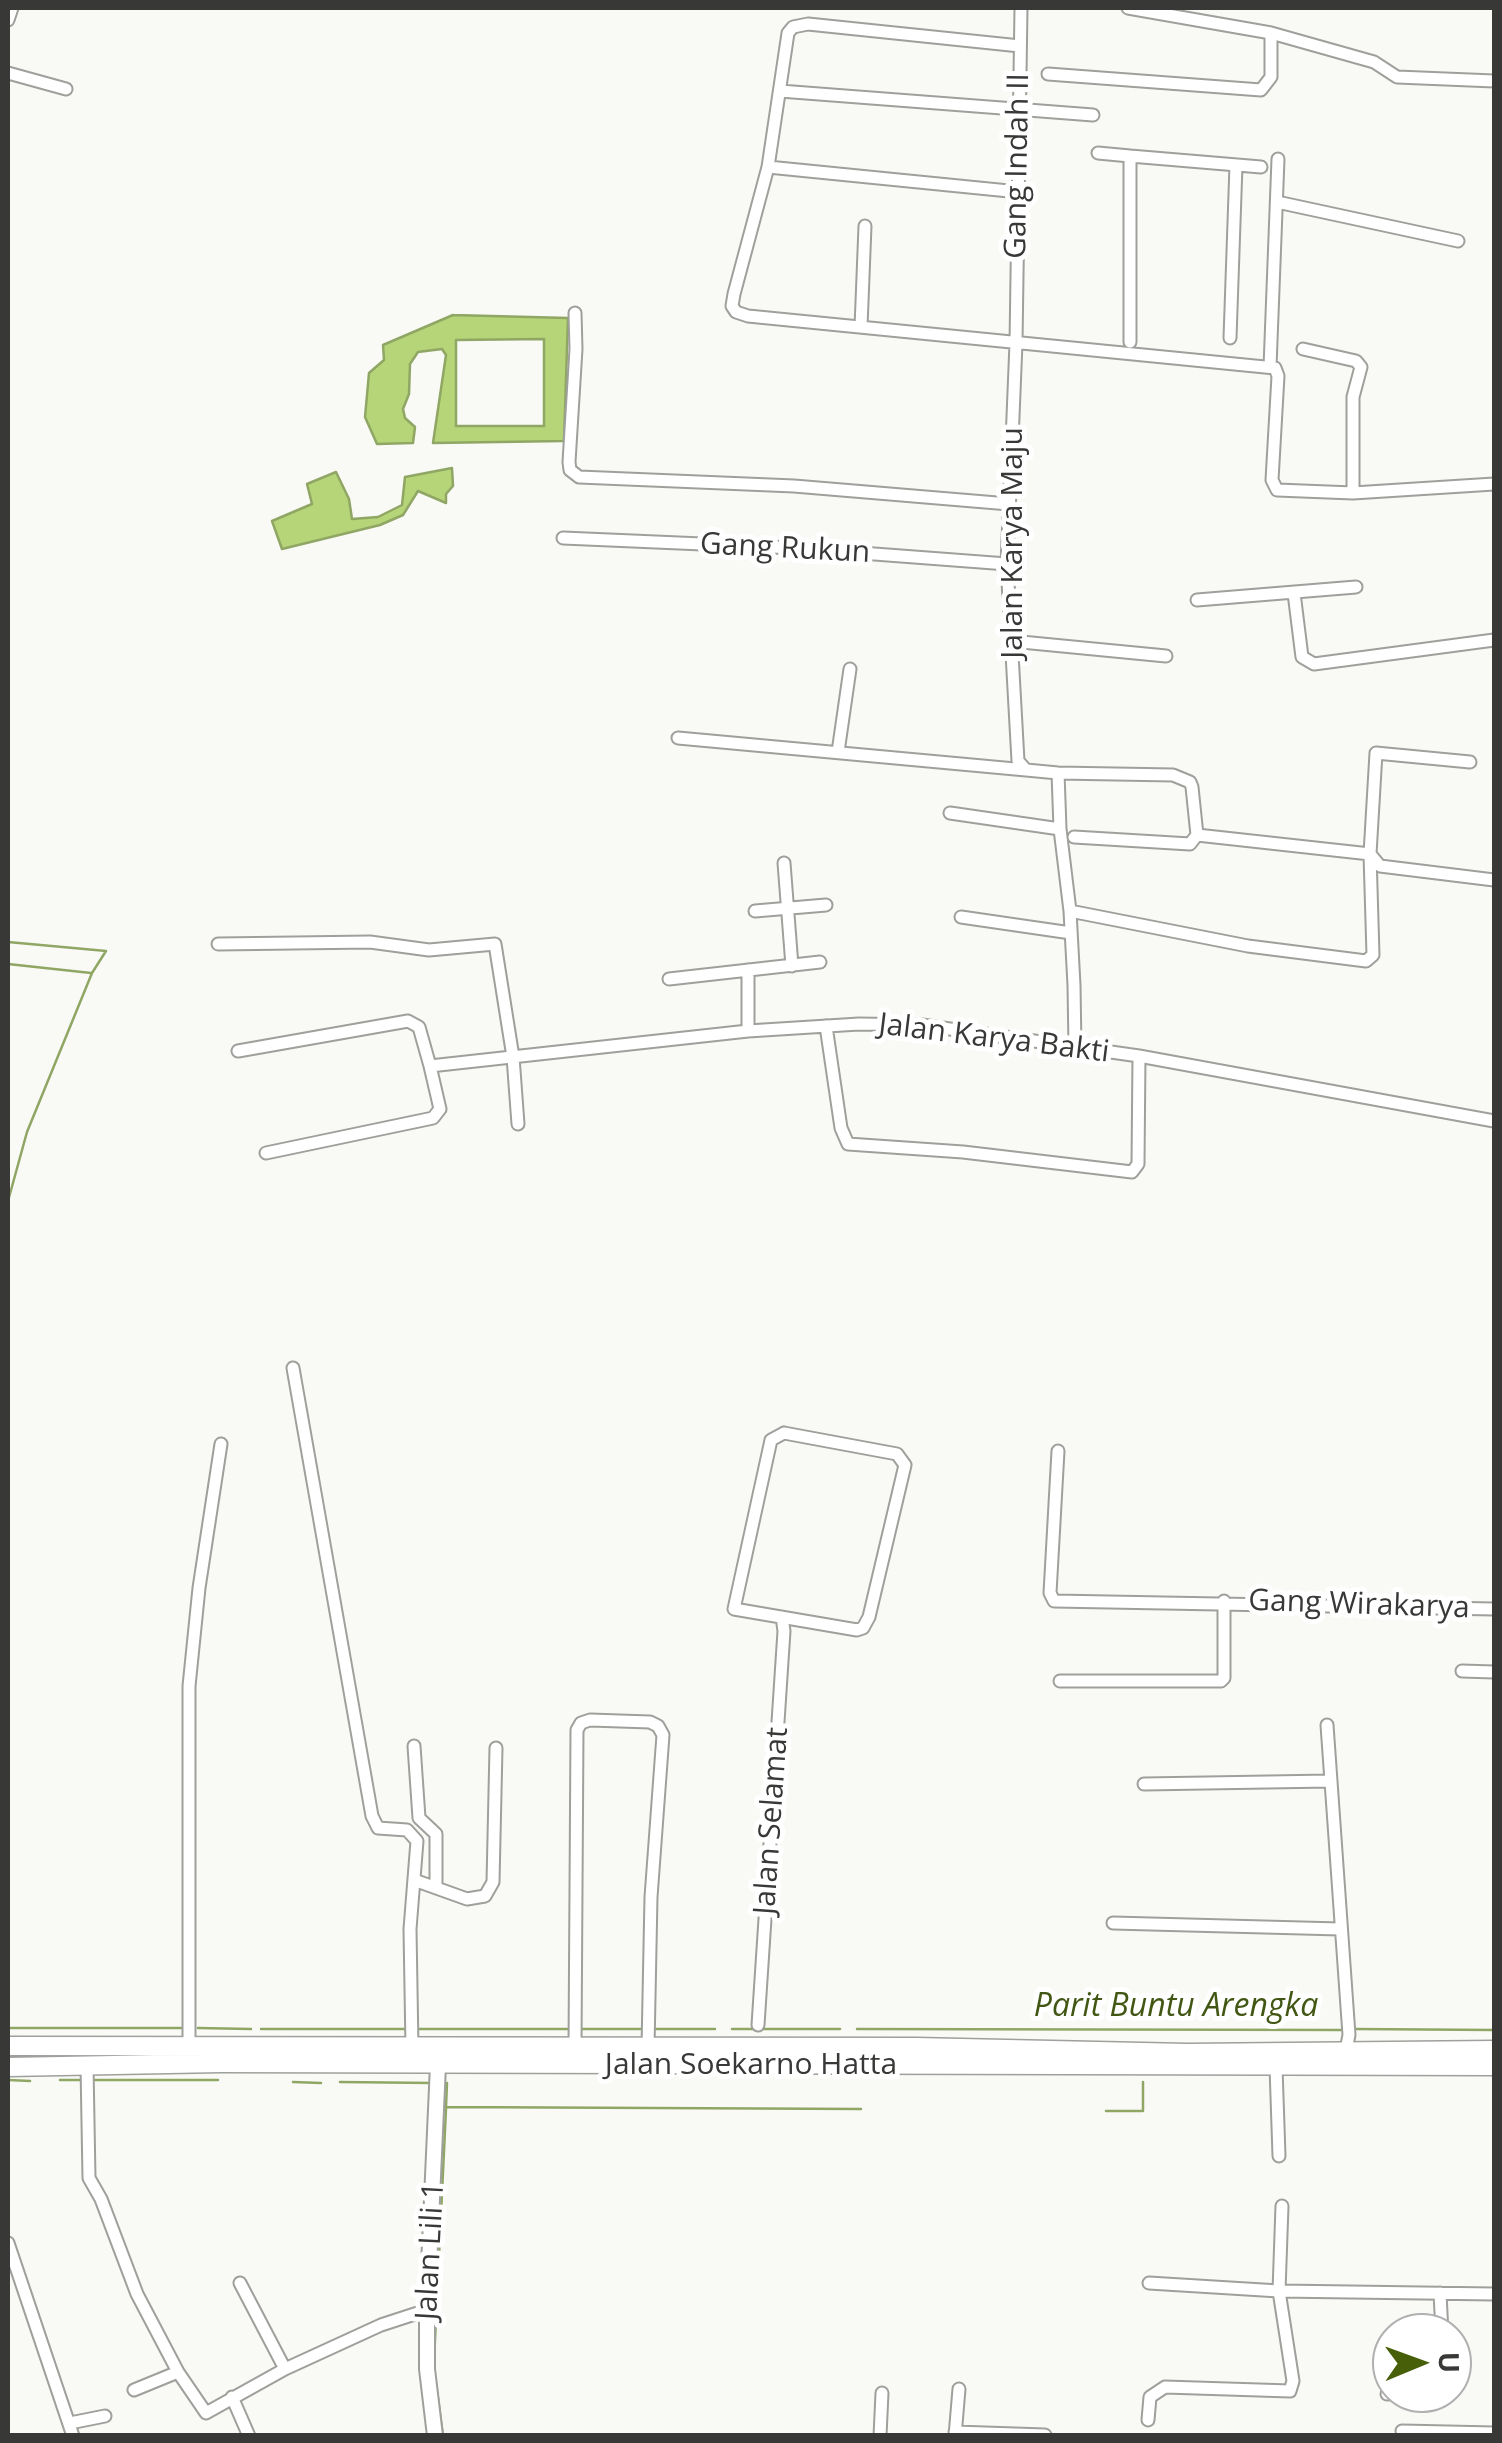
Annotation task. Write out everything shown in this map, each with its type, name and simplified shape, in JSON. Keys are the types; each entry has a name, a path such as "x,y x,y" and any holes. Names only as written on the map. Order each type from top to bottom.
{"main road":[{"name":"Jalan Soekarno Hatta","path":"8,2046 190,2048 412,2034 648,2035 696,2057 1276,2067 1494,2066"},
{"name":"Jalan Soekarno Hatta","path":"8,2068 438,2076 696,2057 916,2047 1187,2053 1347,2036 1494,2050"}],"street":[{"path":"8,20 12,8"},
{"name":"Gang Indah II","path":"1015,324 1021,8"},
{"path":"1128,8 1172,11 1272,34 1374,62 1397,77 1494,81"},
{"path":"1020,46 799,24 788,33 768,167 732,306 748,316 1275,368 1278,376 1274,486 1286,491 1353,493 1494,484"},
{"path":"1048,74 1261,90 1272,77 1272,34"},
{"path":"8,73 66,89"},
{"path":"780,90 1092,115"},
{"path":"1098,153 1261,167"},
{"path":"1130,156 1130,342"},
{"path":"1270,368 1278,159"},
{"path":"1230,338 1236,165"},
{"path":"768,167 1019,192"},
{"path":"1277,202 1458,242"},
{"path":"861,327 864,226"},
{"path":"574,313 576,349 569,462 570,470 579,477 794,486 1009,504"},
{"name":"Jalan Karya Maju","path":"1015,324 1007,564 1022,766"},
{"path":"1303,349 1360,364 1354,396 1353,493"},
{"name":"Gang Rukun","path":"563,538 795,548 1007,564"},
{"path":"1197,600 1356,587"},
{"path":"1294,593 1302,656 1314,664 1494,640"},
{"path":"1011,641 1166,656"},
{"path":"838,752 850,668"},
{"path":"678,738 1058,772 1181,777 1192,787 1197,837"},
{"path":"1070,911 1248,946 1366,961 1373,955 1370,854 1376,753 1470,762"},
{"path":"1058,772 1070,911 1075,1048"},
{"path":"950,812 1060,829"},
{"path":"1074,837 1190,844 1197,837"},
{"path":"1197,837 1370,854 1380,866 1494,880"},
{"path":"784,863 792,966"},
{"path":"754,911 826,905"},
{"path":"962,917 1071,933"},
{"path":"218,944 370,942 429,950 494,943 513,1057 518,1124"},
{"path":"670,979 820,962"},
{"path":"748,970 748,1031"},
{"path":"238,1051 408,1021 419,1027 430,1066 440,1109 433,1118 266,1153"},
{"name":"Jalan Karya Bakti","path":"430,1066 748,1031 922,1025 1139,1056 1494,1121"},
{"path":"826,1026 841,1128 848,1144 964,1152 1132,1172 1138,1164 1139,1056"},
{"path":"293,1368 372,1816 378,1828 407,1830 415,1837 410,1930 412,2034"},
{"path":"784,1433 897,1454 905,1464 867,1623 857,1630 782,1617 740,1612 732,1604 771,1440 784,1433"},
{"path":"190,2048 189,1686 220,1444"},
{"name":"Gang Wirakarya","path":"1058,1451 1050,1593 1054,1600 1494,1609"},
{"name":"Gang Wirakarya","path":"1060,1682 1221,1681 1224,1601"},
{"name":"Jalan Selamat","path":"758,2025 782,1617"},
{"path":"1462,1671 1494,1672"},
{"path":"574,2035 578,1730 582,1722 590,1720 650,1722 663,1735 651,1897 648,2035"},
{"path":"1327,1725 1347,2036"},
{"path":"414,1746 419,1818 436,1834 436,1888"},
{"path":"414,1880 467,1899 485,1896 492,1882 496,1748"},
{"path":"1144,1784 1330,1781"},
{"path":"1113,1923 1340,1929"},
{"path":"1276,2067 1279,2156"},
{"path":"86,2069 89,2178 101,2199 136,2294 178,2372 206,2413 353,2336 427,2310"},
{"name":"Jalan Lili 1","path":"435,2436 427,2369 427,2310 438,2076"},
{"path":"1148,2420 1150,2397 1165,2387 1290,2391 1294,2380 1279,2291 1282,2206"},
{"path":"8,2242 70,2424 105,2416"},
{"path":"240,2282 285,2369"},
{"path":"1150,2283 1279,2291 1494,2294"},
{"path":"1440,2293 1441,2313"},
{"path":"134,2390 178,2372"},
{"path":"959,2389 955,2434 1045,2435"},
{"path":"880,2436 882,2393"},
{"path":"232,2397 249,2436"},
{"path":"1402,2431 1494,2432"}],"shaded area":[{"path":"453,315 568,318 564,441 433,443 446,355 442,349 418,352 410,364 409,394 403,409 405,418 415,427 413,443 377,444 365,417 369,373 384,360 383,345","holes":["544,339 544,426 456,426 456,340"]},
{"path":"452,468 453,486 446,494 446,503 418,491 403,515 380,525 282,549 272,521 312,504 307,484 336,472 349,499 352,519 378,517 402,505 405,477"}],"waterway":[{"path":"8,942 106,951 92,973 27,1132 8,1201"},
{"path":"8,964 91,973"},
{"name":"Parit Buntu Arengka","path":"8,2028 181,2028"},
{"name":"Parit Buntu Arengka","path":"198,2028 251,2029"},
{"name":"Parit Buntu Arengka","path":"261,2029 405,2029"},
{"name":"Parit Buntu Arengka","path":"418,2029 570,2029"},
{"name":"Parit Buntu Arengka","path":"578,2029 645,2029"},
{"name":"Parit Buntu Arengka","path":"653,2029 715,2029"},
{"name":"Parit Buntu Arengka","path":"732,2029 755,2029"},
{"name":"Parit Buntu Arengka","path":"763,2029 840,2029"},
{"name":"Parit Buntu Arengka","path":"857,2029 1346,2030"},
{"name":"Parit Buntu Arengka","path":"1354,2029 1494,2030"},
{"name":"Parit Buntu Arengka","path":"8,2080 30,2081"},
{"name":"Parit Buntu Arengka","path":"60,2080 84,2080"},
{"name":"Parit Buntu Arengka","path":"92,2080 218,2080"},
{"name":"Parit Buntu Arengka","path":"293,2082 321,2083"},
{"name":"Parit Buntu Arengka","path":"340,2082 433,2083"},
{"path":"1106,2111 1143,2111 1143,2082"},
{"name":"Parit Buntu Arengka","path":"441,2083 447,2083 446,2107 861,2109"},
{"path":"434,2361 446,2109"},
{"path":"436,2383 443,2436"}]}
